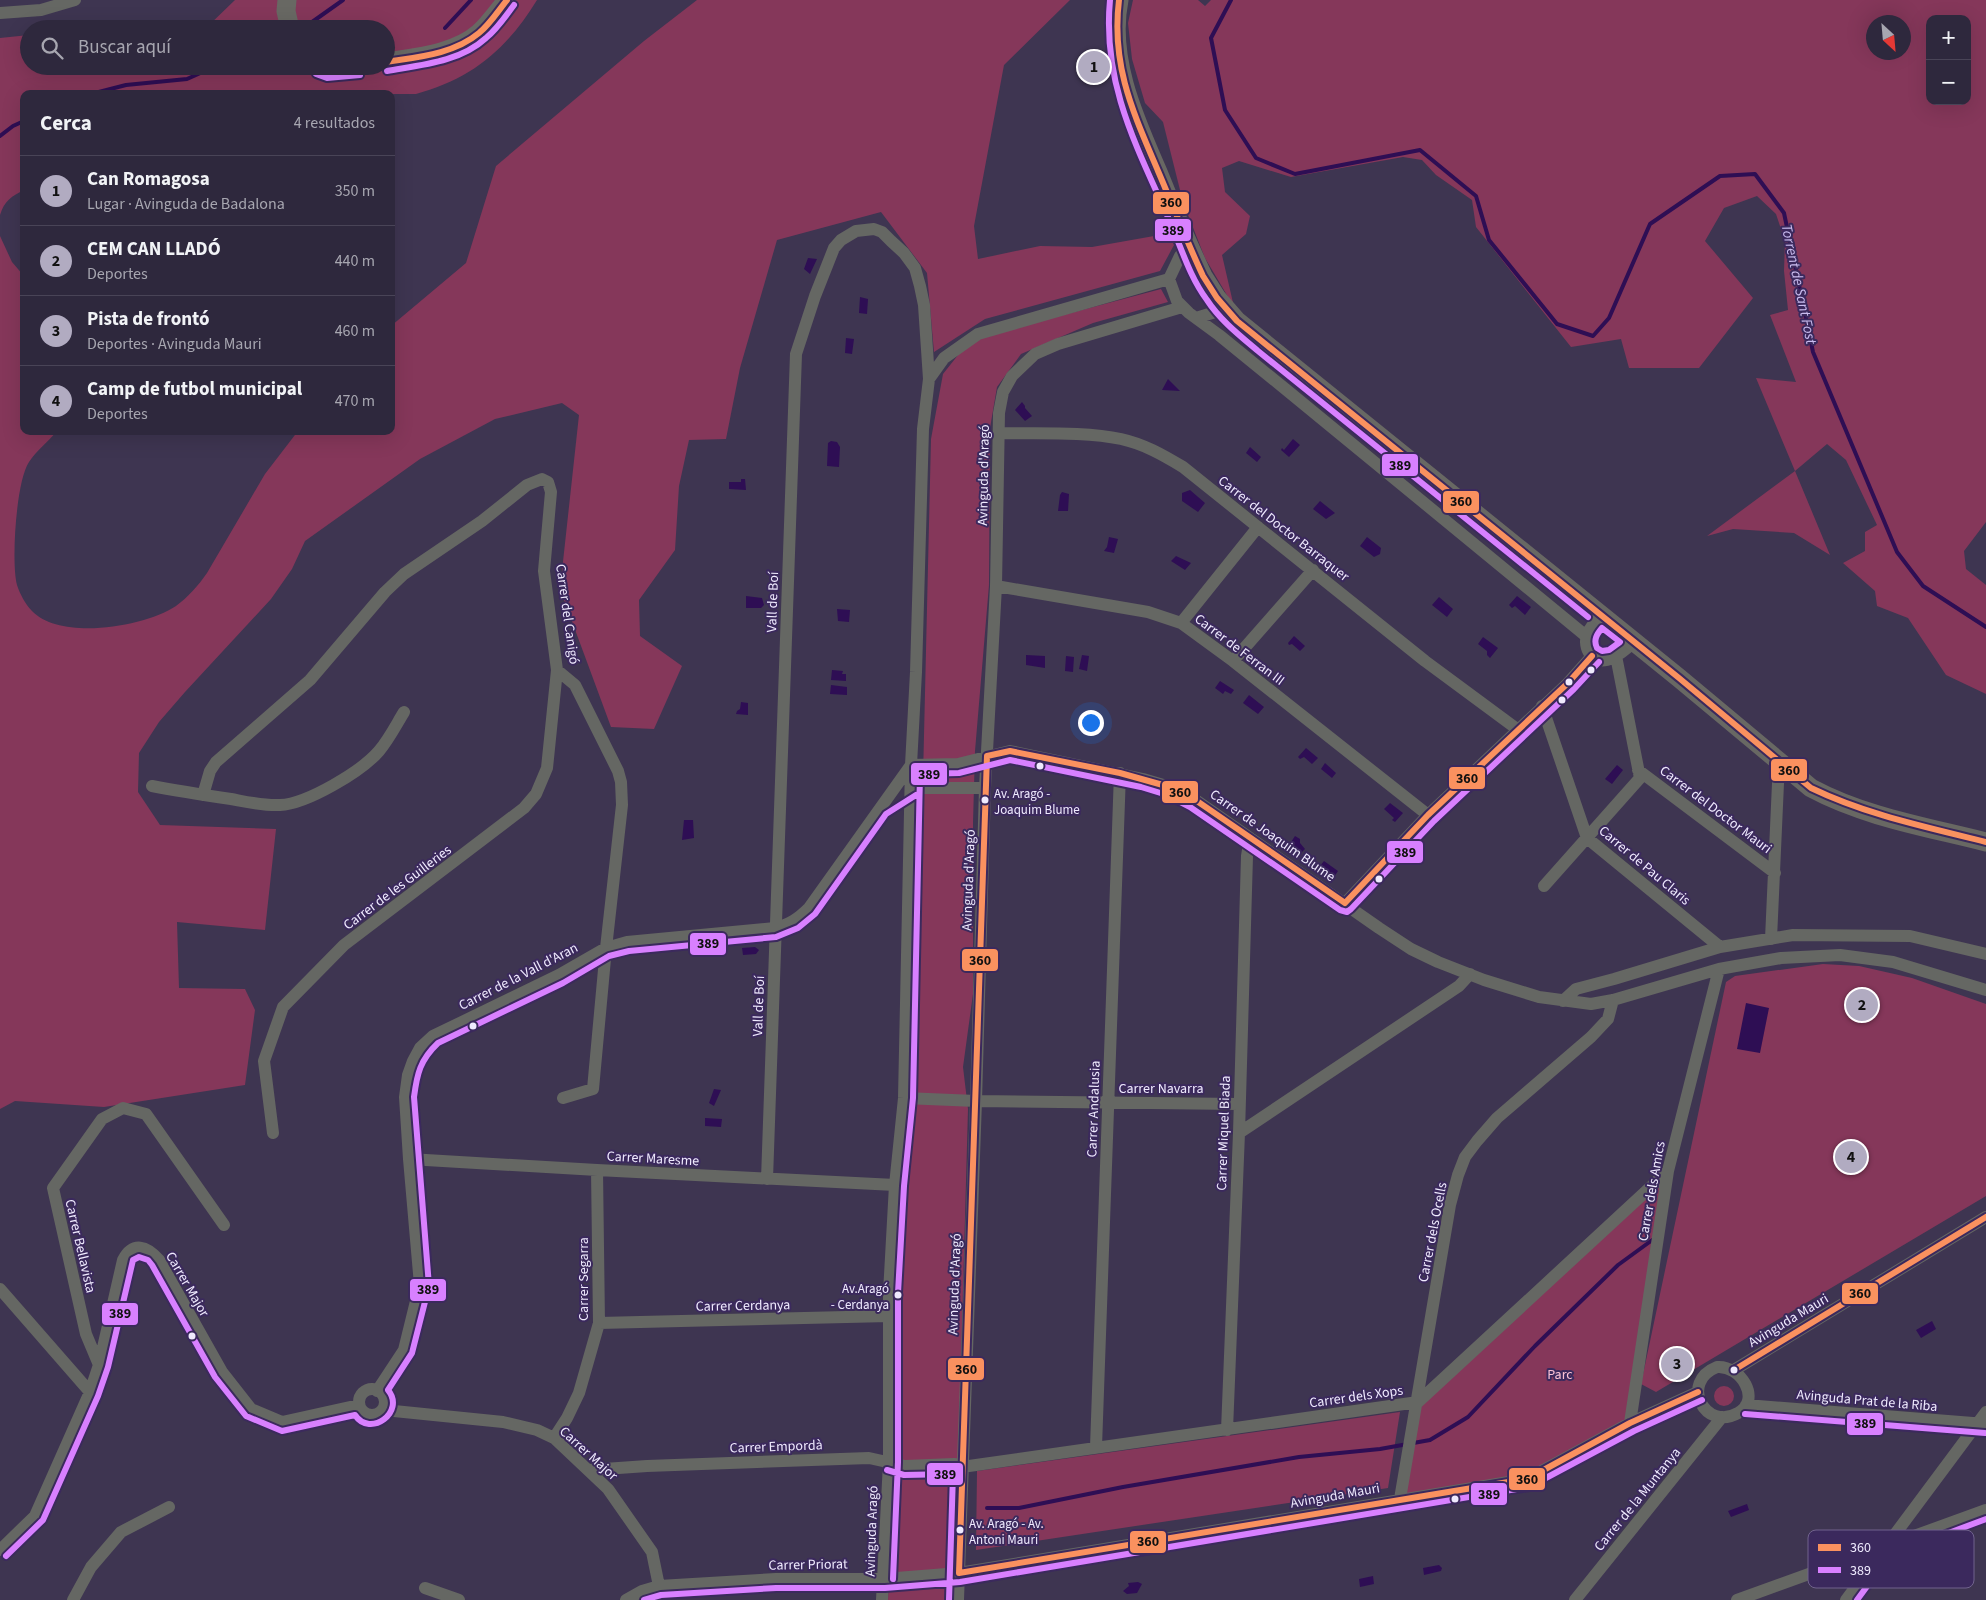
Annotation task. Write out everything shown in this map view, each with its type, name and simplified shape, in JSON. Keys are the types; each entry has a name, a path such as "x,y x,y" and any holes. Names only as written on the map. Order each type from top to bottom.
{"street":[{"path":"0,13 41,10 75,0"},
{"path":"287,0 286,11 288,20"},
{"path":"395,60 465,43 478,33 507,0"},
{"path":"1118,0 1117,44 1127,92 1144,139 1189,245 1208,287 1225,309 1263,344 1634,642 1811,788 1853,807 1986,842"},
{"name":"Vall de Boí","path":"768,1179 775,928 796,354 814,296 834,248 841,240 856,231 874,229 882,232 904,253 915,268 924,305 930,379"},
{"path":"1189,245 1180,256 1169,279 1174,294 1182,307 1289,392 1586,636"},
{"path":"888,1462 889,1316 895,1185 904,1098 911,765 916,672 923,429 930,379 944,358 978,334 1169,279"},
{"name":"Avinguda d'Aragó","path":"959,1573 985,788 996,586 999,413 1003,392 1012,376 1022,364 1035,354 1058,344 1182,307"},
{"path":"1196,318 1225,309"},
{"name":"Carrer del Doctor Barraquer","path":"998,433 1098,436 1121,439 1148,448 1183,467 1425,661 1517,729"},
{"name":"Carrer del Canigó","path":"203,795 210,771 224,753 310,680 385,592 404,574 482,521 527,485 542,479 548,482 551,492 544,571 557,670 575,685 618,771 621,782 622,805 606,948 594,1089 563,1098"},
{"path":"1181,623 1258,527"},
{"path":"1233,661 1313,570"},
{"name":"Carrer de Ferran III","path":"996,586 1148,612 1181,623 1233,661 1428,815"},
{"path":"1600,616 1586,636 1586,645 1592,656 1601,660 1616,656 1634,642"},
{"path":"1344,903 1428,815 1517,729 1568,683 1592,656"},
{"name":"Carrer del Doctor Mauri","path":"1544,886 1640,778 1616,656"},
{"name":"Carrer de les Guilleries","path":"273,1133 264,1061 283,1008 344,945 509,822 530,801 543,781 547,768 557,670"},
{"name":"Carrer de Pau Claris","path":"1542,706 1587,838 1720,947"},
{"path":"152,786 280,805 294,804 307,799 363,766 389,739 404,712"},
{"name":"Carrer de Joaquim Blume","path":"911,765 958,764 1010,751 1120,773 1170,787 1194,799 1411,949 1510,990 1538,998 1591,1004 1612,1000 1719,968 1781,958 1840,955 1893,962 1986,990"},
{"name":"Carrer del Doctor Mauri","path":"1772,939 1779,761"},
{"name":"Carrer de la Vall d'Aran","path":"377,1391 404,1350 420,1285 409,1159 406,1097 408,1075 420,1048 433,1036 559,975 606,948 627,942 775,928 799,918 809,908 911,765"},
{"name":"Carrer del Doctor Mauri","path":"1638,770 1775,873"},
{"name":"Carrer Andalusia","path":"1096,1447 1120,773"},
{"path":"880,807 911,788 985,788"},
{"name":"Carrer Miquel Biada","path":"1226,1430 1239,1133 1247,856 1250,838"},
{"path":"1563,1001 1576,989 1720,947 1793,935 1910,936 1986,954"},
{"name":"Carrer dels Amics","path":"1630,1423 1668,1170 1719,968"},
{"path":"1239,1133 1459,986 1470,974"},
{"name":"Carrer dels Ocells","path":"1400,1499 1450,1205 1465,1157 1497,1118 1591,1037 1608,1019 1612,1000"},
{"name":"Carrer Navarra","path":"904,1098 976,1101 1239,1104"},
{"name":"Carrer Bellavista","path":"99,1365 86,1334 53,1188 102,1119 123,1108 146,1114 224,1225"},
{"name":"Carrer Maresme","path":"409,1159 895,1185"},
{"name":"Carrer Segarra","path":"554,1438 567,1418 579,1393 598,1323 597,1170"},
{"name":"Carrer dels Xops","path":"962,1465 969,1466 1418,1402 1668,1170"},
{"name":"Avinguda Mauri","path":"1734,1370 1986,1217"},
{"name":"Carrer Major","path":"0,1550 35,1516 90,1392 99,1365 124,1260 127,1253 139,1247 153,1253 159,1260 222,1372 251,1409 282,1422 359,1405"},
{"path":"0,1289 90,1392"},
{"name":"Carrer Cerdanya","path":"598,1323 889,1316"},
{"path":"1724,1367 1734,1370 1744,1380 1747,1388 1746,1405 1737,1414 1722,1418 1709,1413 1701,1404 1698,1392 1701,1378 1710,1370 1724,1367"},
{"path":"370,1390 377,1391 384,1398 383,1409 377,1414 369,1415 363,1412 359,1405 360,1398 364,1392 370,1390"},
{"name":"Avinguda Mauri","path":"959,1573 1527,1479 1630,1423 1698,1392"},
{"name":"Avinguda Prat de la Riba","path":"1746,1405 1982,1424"},
{"name":"Carrer Major","path":"383,1409 394,1412 502,1422 537,1430 554,1438 608,1488 652,1552 659,1586"},
{"path":"1898,1530 1982,1424 1986,1412"},
{"name":"Carrer de la Muntanya","path":"1575,1600 1722,1418"},
{"name":"Carrer Empordà","path":"590,1470 648,1466 869,1458 905,1466 962,1465"},
{"name":"Avinguda Aragó","path":"882,1600 888,1462"},
{"path":"73,1600 91,1567 121,1532 169,1507"},
{"path":"1932,1530 1986,1510"},
{"path":"958,1600 959,1573"},
{"name":"Carrer Priorat","path":"626,1600 642,1591 659,1586 776,1579 884,1578 959,1573"},
{"path":"1737,1600 1808,1575"},
{"path":"426,1588 459,1600"},
{"path":"1846,1600 1855,1588"}],"green space":[{"path":"235,0 537,0 513,33 486,60 454,80 416,94 395,94 395,90 20,90 20,192 9,200 0,215 0,38 20,36 20,75 395,75 395,20 214,20"},
{"path":"697,0 1070,0 1004,65 974,226 978,259 1040,246 1092,247 1171,233 1174,245 1160,271 985,319 934,352 927,273 881,212 777,240 740,368 726,439 689,440 679,486 675,550 639,600 640,636 682,666 654,729 611,727 560,589 579,415 562,403 495,419 420,459 305,541 292,569 271,599 159,722 139,753 138,792 160,825 276,829 265,930 177,922 179,988 245,989 255,1010 245,1085 104,1107 15,1101 0,1109 0,236 12,262 20,271 20,435 53,435 29,462 21,486 15,541 15,574 18,588 32,611 45,620 62,626 103,628 144,620 176,606 200,582 265,474 295,435 395,435 395,323 466,263 496,166 644,41"},
{"path":"1133,0 1198,0 1205,6 1211,0 1986,0 1986,522 1964,551 1966,569 1986,585 1986,694 1946,675 1908,618 1877,606 1875,591 1843,563 1865,551 1865,532 1877,525 1846,460 1827,444 1795,471 1756,378 1796,382 1770,315 1788,310 1784,271 1785,241 1776,214 1757,196 1724,208 1705,241 1753,298 1699,368 1629,368 1621,339 1571,347 1476,227 1472,200 1436,175 1422,160 1403,157 1291,177 1239,161 1222,168 1225,192 1250,216 1246,234 1222,255 1234,307 1205,258 1183,202 1163,122 1145,103 1132,59 1128,23"},
{"path":"1161,289 1168,302 1093,323 1021,354 997,387 990,428 989,585 975,751 973,994 963,1067 968,1109 957,1508 950,1600 888,1600 922,820 931,439 943,374 962,350 984,336"},
{"path":"1795,471 1830,555 1794,533 1733,529 1707,536"},
{"path":"1823,964 1859,966 1912,978 1986,1004 1986,1196 1656,1392 1641,1384 1726,982 1735,976"},
{"name":"Parc","path":"1668,1171 1630,1423 1527,1479 1400,1499 1418,1402"},
{"path":"1724,1386 1731,1389 1734,1396 1731,1403 1724,1406 1717,1403 1714,1396 1717,1389"},
{"path":"1400,1412 1388,1488 976,1550 977,1471"}],"shaded area":[{"path":"808,258 817,259 810,274 804,269"},
{"path":"860,297 868,299 867,314 859,313"},
{"path":"846,338 854,339 852,354 845,353"},
{"path":"1168,379 1180,391 1162,390"},
{"path":"1022,402 1032,416 1025,421 1015,410"},
{"path":"1293,439 1300,445 1289,457 1281,450 1282,448 1284,450"},
{"path":"831,441 837,442 840,447 839,467 827,466 828,443"},
{"path":"1250,447 1261,457 1257,462 1246,453"},
{"path":"741,479 745,479 746,490 729,489 729,482 741,482"},
{"path":"1190,490 1205,503 1198,512 1182,501 1182,493"},
{"path":"1062,492 1069,494 1068,511 1058,511"},
{"path":"1320,501 1335,513 1326,519 1313,509"},
{"path":"1109,537 1118,539 1114,553 1104,551"},
{"path":"1367,537 1381,548 1380,554 1374,557 1360,546"},
{"path":"1176,556 1191,563 1185,570 1171,561"},
{"path":"746,596 762,598 764,605 761,608 746,608"},
{"path":"1517,596 1531,607 1525,615 1515,606 1512,608 1509,605"},
{"path":"1439,597 1453,609 1447,617 1432,605"},
{"path":"837,609 850,610 849,622 838,621"},
{"path":"1294,636 1305,646 1300,651 1288,643"},
{"path":"1483,637 1498,648 1490,658 1487,655 1487,651 1478,644"},
{"path":"1026,655 1045,656 1045,668 1026,665"},
{"path":"1082,655 1089,656 1087,671 1079,669"},
{"path":"1066,656 1074,657 1073,672 1065,671"},
{"path":"832,670 843,671 842,674 846,674 846,681 831,680"},
{"path":"1220,681 1234,690 1231,694 1225,691 1223,694 1215,688"},
{"path":"831,685 847,687 847,695 830,694"},
{"path":"1249,695 1264,707 1258,714 1243,703"},
{"path":"741,702 748,703 748,715 736,714 740,709"},
{"path":"1306,748 1318,758 1312,764 1304,757 1300,759 1298,757"},
{"path":"1325,763 1336,773 1332,778 1321,769"},
{"path":"1617,765 1623,770 1612,784 1605,779"},
{"path":"1390,803 1403,813 1395,822 1392,820 1394,818 1384,809"},
{"path":"684,820 693,820 694,838 682,840"},
{"path":"1295,836 1300,839 1300,843 1305,849 1301,853 1289,845"},
{"path":"1324,861 1338,871 1334,877 1320,866"},
{"path":"755,947 759,950 756,954 743,955 742,948"},
{"path":"1746,1003 1769,1008 1760,1053 1737,1049"},
{"path":"714,1089 721,1090 714,1106 709,1103"},
{"path":"705,1118 722,1119 721,1127 705,1126"},
{"path":"1932,1321 1936,1329 1921,1338 1916,1330"},
{"path":"1747,1504 1749,1510 1731,1517 1728,1511"},
{"path":"1439,1565 1442,1568 1441,1571 1424,1575 1423,1568"},
{"path":"1373,1576 1374,1584 1360,1587 1359,1579"},
{"path":"1138,1582 1142,1584 1137,1593 1127,1594 1123,1591 1129,1586 1128,1583"}],"waterway":[{"path":"315,20 343,0"},
{"path":"445,28 471,0"},
{"name":"Torrent de Sant Fost","path":"1231,0 1211,38 1225,110 1256,158 1295,174 1420,150 1476,196 1489,240 1557,324 1593,336 1609,318 1650,224 1720,176 1755,174 1784,213 1813,352 1897,552 1923,586 1986,627"},
{"path":"107,90 126,85 187,79 196,75"},
{"path":"0,136 20,123"},
{"path":"987,1508 1019,1508 1123,1487 1299,1457 1380,1449 1430,1440 1468,1417 1535,1346 1618,1265 1655,1238"}],"transit line":[{"name":"360","path":"395,61 435,54 458,46 479,33 507,0"},
{"name":"389","path":"1110,0 1109,31 1112,60 1125,116 1191,273 1212,307 1230,327 1258,351 1588,617"},
{"name":"360","path":"1119,0 1118,46 1121,68 1133,108 1203,276 1217,298 1237,321 1679,678 1811,788 1875,813 1986,842"},
{"name":"389","path":"395,70 440,61 476,46 501,23 514,5"},
{"name":"389","path":"319,75 327,78 360,75"},
{"name":"389","path":"1602,628 1620,642 1609,650 1602,651 1597,648 1595,642 1602,628"},
{"name":"360","path":"1345,903 1428,815 1568,683 1592,656"},
{"name":"389","path":"893,1579 898,1462 898,1293 904,1186 913,1098 920,774 959,773 1010,760 1141,787 1167,795 1190,807 1340,910 1347,912 1434,821 1574,689 1599,662"},
{"name":"360","path":"987,756 1010,751 1120,773 1170,787 1194,799 1345,903"},
{"name":"360","path":"959,1573 987,756"},
{"name":"389","path":"6,1556 43,1520 98,1396 108,1367 133,1260 139,1257 148,1260 152,1265 215,1377 246,1416 282,1431 355,1415 361,1421 369,1424 377,1423 384,1419 393,1406 388,1390 412,1353 429,1286 414,1097 420,1068 432,1049 438,1043 563,983 609,956 629,951 776,937 798,928 815,914 886,814 916,795"},
{"name":"360","path":"1734,1370 1986,1217"},
{"name":"360","path":"959,1573 1527,1479 1630,1423 1698,1392"},
{"name":"389","path":"644,1600 661,1595 776,1588 885,1588 960,1582 1529,1487 1634,1431 1702,1400"},
{"name":"389","path":"1745,1414 1985,1433"},
{"name":"389","path":"887,1470 904,1475 953,1474 949,1600"},
{"name":"389","path":"1957,1530 1986,1519"},
{"name":"389","path":"1857,1600 1866,1588"}],"place":[{"name":"Can Romagosa","path":"1094,67"},
{"name":"Av. Aragó - Joaquim Blume","path":"985,800"},
{"name":"CEM CAN LLADÓ","path":"1862,1005"},
{"name":"Camp de futbol municipal","path":"1851,1157"},
{"name":"Av.Aragó - Cerdanya","path":"898,1295"},
{"name":"Pista de frontó","path":"1677,1364"},
{"name":"Av. Aragó - Av. Antoni Mauri","path":"960,1530"}]}
